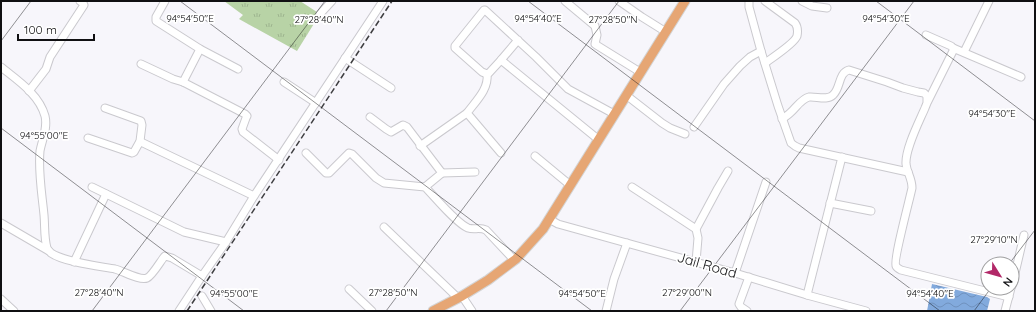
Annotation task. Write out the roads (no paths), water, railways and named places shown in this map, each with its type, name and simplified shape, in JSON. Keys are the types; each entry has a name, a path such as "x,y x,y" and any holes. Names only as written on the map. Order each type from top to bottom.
{"main road":[{"path":"434,311 488,280 514,260 543,229 640,72 686,1"}],"street":[{"path":"29,91 46,69 50,57 84,5 80,1"},
{"path":"165,1 156,17 156,21 200,49 238,70"},
{"path":"320,14 332,1"},
{"path":"565,1 595,26 597,35 595,44 640,72"},
{"path":"619,1 666,32"},
{"path":"749,1 761,51 791,143 795,146 908,172"},
{"path":"765,1 798,28 795,38 782,52 765,63"},
{"path":"802,1 812,6 827,8"},
{"path":"964,52 989,1"},
{"path":"179,311 226,242 254,196 381,2"},
{"path":"487,74 482,72 455,47 484,10 518,40 568,89 614,114"},
{"path":"926,35 1021,77"},
{"path":"487,74 518,40"},
{"path":"953,48 953,51 927,103 907,154 906,163 911,178 912,188 895,265 901,270 1009,297 1005,311"},
{"path":"184,82 200,49"},
{"path":"694,127 724,84 750,57 761,51"},
{"path":"345,58 391,88"},
{"path":"501,60 599,140"},
{"path":"141,64 173,79 184,82 245,114 246,118 242,129 243,132 279,160"},
{"path":"1,67 29,91 38,102 45,117 46,125 40,151 39,168 47,249 49,251"},
{"path":"782,116 789,114 806,98 831,97 835,93 843,74 845,71 849,70 903,88 924,93 927,96 927,103"},
{"path":"420,146 466,113 486,87 487,74"},
{"path":"284,82 316,103"},
{"path":"626,95 662,123 685,134"},
{"path":"88,138 132,153 140,142 142,125 140,121 105,108"},
{"path":"466,113 501,153"},
{"path":"370,117 391,132 405,125 442,173"},
{"path":"140,142 254,196"},
{"path":"306,153 326,173 329,173 349,153 352,154 376,178 384,183 425,187 460,223 468,228 486,230 514,260"},
{"path":"535,156 570,185"},
{"path":"807,295 842,157"},
{"path":"702,264 696,229 728,171"},
{"path":"425,187 442,173 475,172"},
{"path":"735,273 766,182"},
{"path":"92,187 184,232 226,242"},
{"path":"632,187 696,229"},
{"path":"74,262 106,194"},
{"path":"830,203 871,211"},
{"name":"Jail Road","path":"549,220 558,224 866,311"},
{"path":"1,223 57,256 74,262 120,270 143,279 148,278 164,257 167,256 202,276"},
{"path":"384,227 460,297 472,311"},
{"path":"1019,256 1024,235"},
{"path":"606,311 614,279 627,243"},
{"path":"747,311 740,307 739,304 749,277"},
{"path":"349,289 372,311"},
{"path":"202,296 211,311"},
{"path":"1,299 14,311"}],"water":[{"path":"932,284 990,299 987,311 927,311"}],"railway":[{"path":"187,311 392,1"}]}
